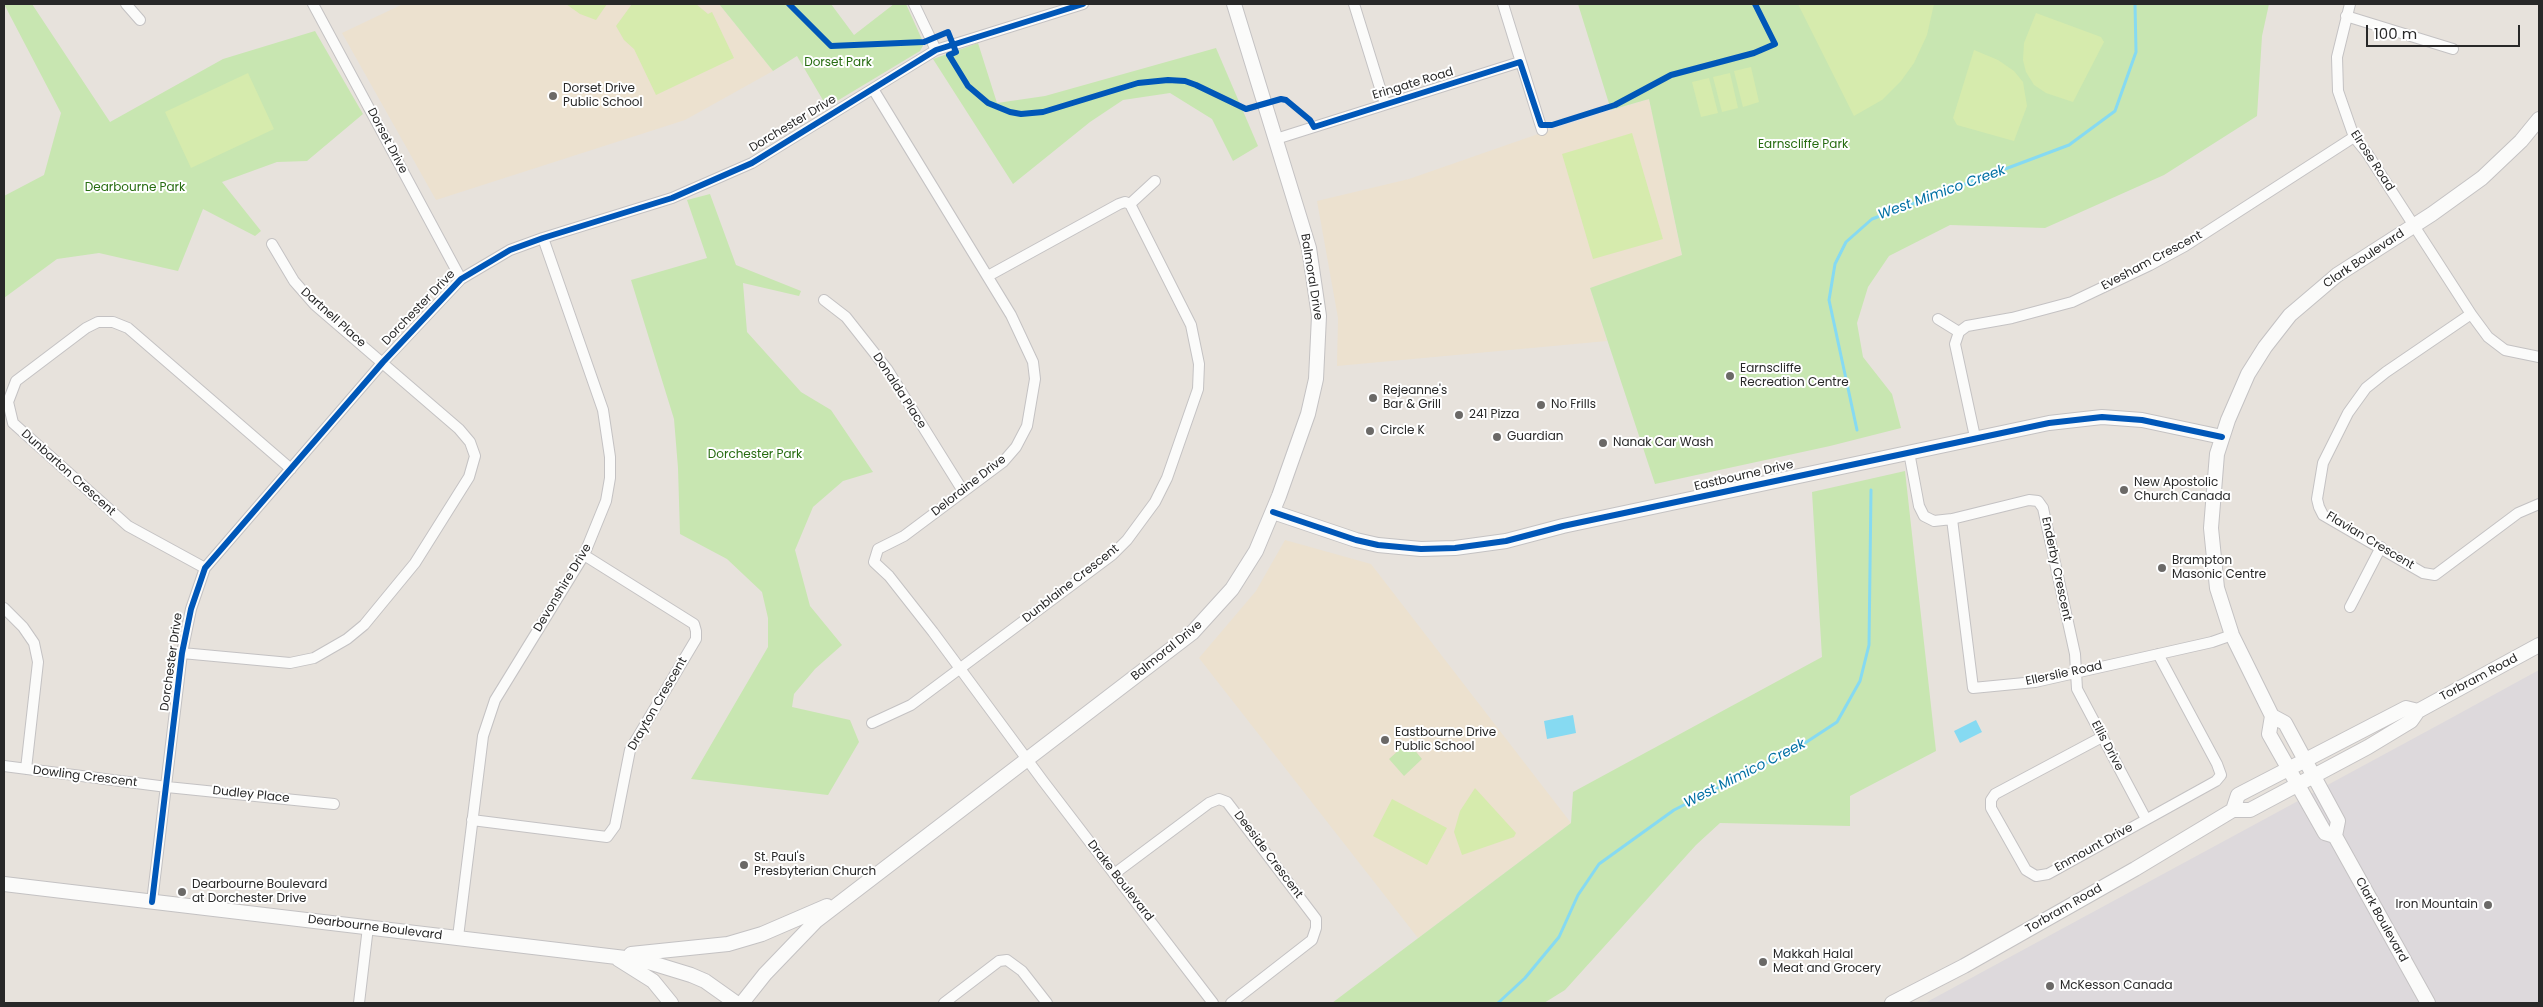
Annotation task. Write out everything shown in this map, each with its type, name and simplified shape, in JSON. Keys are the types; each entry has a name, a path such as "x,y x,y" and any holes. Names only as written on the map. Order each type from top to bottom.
{"street":[{"path":"126,4 140,20"},
{"name":"Dorset Drive","path":"313,4 461,278"},
{"path":"914,4 936,50"},
{"name":"Dorchester Drive","path":"152,902 182,653 191,609 205,568 383,362 461,278 510,250 672,198 752,163 936,50 1066,6 1083,4"},
{"name":"Balmoral Drive","path":"742,1003 793,943 845,897 1192,633 1215,611 1248,564 1273,512 1308,414 1316,379 1319,316 1309,248 1234,4"},
{"path":"1354,4 1385,104"},
{"path":"1503,4 1542,130"},
{"name":"Elrose Road","path":"2350,4 2337,57 2338,91 2354,137 2368,153 2471,314 2488,337 2505,350 2539,357"},
{"path":"2346,16 2453,49"},
{"name":"Eringate Road","path":"1276,138 1520,62"},
{"name":"Deloraine Drive","path":"873,89 988,276 1025,342 1033,362 1033,401 1027,426 1016,447 1003,462 904,536 878,549 874,562 889,576 960,668 1026,760"},
{"name":"Clark Boulevard","path":"2335,836 2325,833 2270,734 2272,716 2232,635 2217,588 2211,528 2217,454 2248,374 2265,347 2290,315 2337,274 2414,225 2482,178 2521,141 2539,118"},
{"name":"Evesham Crescent","path":"1959,332 1967,326 2012,318 2072,302 2150,265 2185,246 2354,137"},
{"path":"988,276 1119,204 1130,204 1155,181"},
{"name":"Dunblaine Crescent","path":"872,723 911,705 1104,560 1127,540 1155,502 1198,389 1200,364 1191,325 1130,204"},
{"name":"Devonshire Drive","path":"458,937 483,736 496,700 584,555 606,501 610,478 610,457 603,410 543,238"},
{"name":"Dartnell Place","path":"182,653 290,663 314,658 347,639 364,625 415,563 469,477 475,456 470,442 459,429 315,305 294,280 272,244"},
{"name":"Donalda Place","path":"824,300 846,317 887,369 963,491"},
{"name":"Flavian Crescent","path":"2471,314 2386,372 2366,388 2348,413 2323,464 2317,499 2323,515 2423,572 2435,575 2518,513 2539,504"},
{"path":"1938,319 1959,332 1955,344 1975,437"},
{"name":"Dunbarton Crescent","path":"205,568 128,526 13,423 8,402 16,381 86,328 98,322 112,322 128,328 291,469"},
{"name":"Eastbourne Drive","path":"1273,512 1356,540 1378,545 1421,549 1455,548 1506,541 1562,526 1975,437 2049,423 2102,417 2142,420 2222,437"},
{"name":"Enderby Crescent","path":"1908,452 1919,506 1924,516 1934,521 1952,519 2030,500 2038,501 2043,508 2075,654 2074,671"},
{"name":"Ellerslie Road","path":"1952,519 1973,688 2035,682 2074,671 2158,654 2232,635"},
{"path":"2350,607 2381,547"},
{"name":"Drayton Crescent","path":"472,820 606,837 614,826 630,750 696,639 694,624 584,555"},
{"path":"4,608 23,627 34,643 38,662 26,769"},
{"name":"Torbram Road","path":"1892,1003 1964,966 2067,908 2233,810 2250,810 2298,785 2412,721 2418,710 2539,645"},
{"name":"Enmount Drive","path":"2102,737 1995,794 1991,800 1991,808 2026,870 2036,876 2048,874 2216,781 2221,775 2217,764 2158,654"},
{"name":"Ellis Drive","path":"2074,671 2077,689 2146,819"},
{"name":"Torbram Road","path":"2233,810 2238,795 2406,708 2418,710"},
{"name":"Clark Boulevard","path":"2272,716 2285,722 2338,820 2335,836 2428,1003"},
{"name":"Drake Boulevard","path":"1026,760 1213,1003"},
{"name":"Dowling Crescent","path":"4,766 167,787"},
{"name":"Dudley Place","path":"167,787 334,804"},
{"name":"Deeside Crescent","path":"1114,874 1210,803 1219,799 1228,802 1316,919 1316,928 1312,940 1231,1003"},
{"name":"Dearbourne Boulevard","path":"4,884 642,960 705,981 736,1003"},
{"path":"610,955 728,944 762,934 845,897"},
{"path":"359,1003 368,927"},
{"path":"610,955 653,981 671,1003"},
{"path":"944,1003 999,961 1008,960 1022,971 1046,1003"}],"shaded area":[{"name":"Dorset Drive Public School","path":"403,4 719,4 773,71 685,120 436,200 342,33"},
{"path":"1649,99 1682,256 1590,288 1607,341 1337,366 1338,318 1317,201 1409,179 1541,133"},
{"name":"Eastbourne Drive Public School","path":"1285,540 1371,564 1571,823 1418,938 1199,658 1256,591"},
{"path":"2539,670 2539,1003 1925,1003 2442,723"}],"green space":[{"name":"Dearbourne Park","path":"4,4 32,4 110,122 223,59 315,31 363,114 307,161 277,162 222,182 261,231 255,236 203,209 178,271 99,253 57,259 4,298 4,196 44,175 61,113"},
{"path":"566,4 607,4 596,20 580,14"},
{"path":"632,4 696,4 708,14 712,12 734,58 656,95 634,49 624,40 616,26"},
{"name":"Dorset Park","path":"719,4 831,4 854,35 894,4 906,4 924,44 920,51 827,107 797,56 773,71"},
{"name":"Earnscliffe Park","path":"1578,4 2269,4 2262,36 2257,116 2164,175 2045,228 1950,225 1889,256 1868,287 1857,323 1863,357 1892,394 1901,428 1830,446 1655,484 1590,288 1682,255 1649,99 1611,110"},
{"path":"1798,4 1934,4 1927,35 1914,63 1901,81 1882,100 1854,116"},
{"path":"2036,13 2101,37 2104,42 2073,102 2046,93 2034,85 2026,72 2023,60 2024,43"},
{"path":"978,43 997,103 1045,96 1216,48 1258,146 1233,161 1212,119 1170,93 1123,100 1090,122 1013,184 933,59"},
{"path":"1974,50 1998,60 2014,71 2023,82 2027,106 2014,141 1957,125 1953,118"},
{"path":"1751,67 1759,102 1743,107 1734,71"},
{"path":"248,73 274,129 191,168 165,112"},
{"path":"1730,73 1738,108 1722,112 1713,77"},
{"path":"1709,78 1718,113 1701,117 1692,82"},
{"path":"1632,133 1663,239 1593,259 1562,154"},
{"name":"Dorchester Park","path":"710,194 736,265 801,291 799,296 743,283 747,332 801,392 831,410 873,472 843,481 813,507 795,550 810,606 842,645 815,669 794,694 792,707 850,720 859,742 828,795 691,779 768,647 768,618 762,592 727,559 680,534 674,419 631,280 707,258 687,200"},
{"path":"1905,471 1936,751 1850,796 1850,826 1720,823 1696,845 1565,990 1544,1003 1332,1003 1571,823 1573,792 1822,657 1812,492"},
{"path":"1408,742 1422,759 1404,776 1389,759"},
{"path":"1475,788 1516,833 1514,837 1462,855 1454,832 1460,811"},
{"path":"1392,799 1447,828 1427,865 1373,836"}],"water":[{"path":"1573,715 1576,733 1547,739 1544,721"},
{"path":"1976,720 1982,732 1960,743 1954,731"}],"waterway":[{"name":"West Mimico Creek","path":"1857,430 1829,300 1835,264 1846,242 1872,219 2069,145 2115,111 2136,52 2135,4"},
{"name":"West Mimico Creek","path":"1498,1003 1525,978 1559,937 1578,895 1599,864 1674,810 1802,745 1837,722 1860,681 1869,645 1871,490"}],"cycle path":[{"path":"789,4 831,46 924,42 948,32 956,52 949,55 968,86 988,103 1010,112 1021,114 1043,112 1138,83 1168,80 1185,81 1196,85 1246,109 1281,99 1286,100 1310,120 1314,127 1520,62 1541,125 1552,125 1615,105 1671,75 1754,53 1775,44 1755,4"},
{"path":"152,902 182,653 191,609 205,568 383,362 461,279 510,250 672,198 752,163 936,50 1083,4"},
{"path":"1273,512 1356,540 1378,545 1421,549 1455,548 1506,541 1563,526 2049,423 2102,417 2142,420 2222,437"}],"place":[{"name":"Dorset Drive Public School","path":"553,96"},
{"name":"Earnscliffe Recreation Centre","path":"1730,376"},
{"name":"Rejeanne's Bar & Grill","path":"1373,398"},
{"name":"No Frills","path":"1541,405"},
{"name":"241 Pizza","path":"1459,415"},
{"name":"Circle K","path":"1370,431"},
{"name":"Guardian","path":"1497,437"},
{"name":"Nanak Car Wash","path":"1603,443"},
{"name":"New Apostolic Church Canada","path":"2124,490"},
{"name":"Brampton Masonic Centre","path":"2162,568"},
{"name":"Eastbourne Drive Public School","path":"1385,740"},
{"name":"St. Paul's Presbyterian Church","path":"744,865"},
{"name":"Dearbourne Boulevard at Dorchester Drive","path":"182,892"},
{"name":"Iron Mountain","path":"2488,905"},
{"name":"Makkah Halal Meat and Grocery","path":"1763,962"},
{"name":"McKesson Canada","path":"2050,986"}]}
